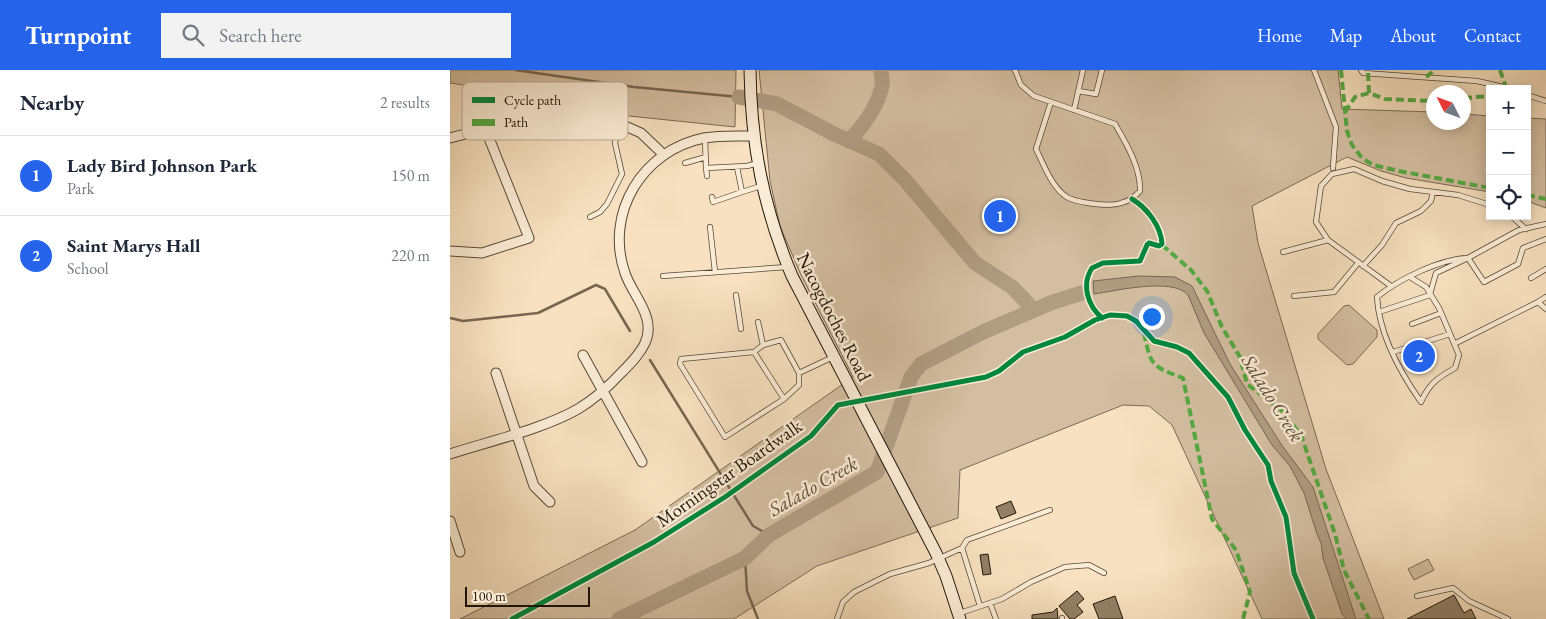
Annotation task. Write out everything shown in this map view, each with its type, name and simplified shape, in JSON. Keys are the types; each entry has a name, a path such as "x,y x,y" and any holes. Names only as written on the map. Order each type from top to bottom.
{"main road":[{"name":"Nacogdoches Road","path":"750,71 753,136 775,236 788,267 938,558 959,616"}],"street":[{"path":"628,128 641,133 664,155"},
{"path":"450,454 566,415 603,392 633,361 646,341 647,317 625,275 620,254 620,228 627,199 635,183 652,163 688,142 705,138 753,136"},
{"path":"450,251 482,253 530,238 490,140"},
{"path":"583,355 642,462"},
{"path":"496,373 534,486 550,502"},
{"path":"450,521 460,552"}],"lane":[{"path":"1015,70 1021,85 1034,96 1115,124 1128,145 1140,183 1140,191 1132,199 1119,204 1074,201 1064,195 1054,184 1036,148 1051,102"},
{"path":"1074,110 1083,70"},
{"path":"1078,91 1096,94 1102,70"},
{"path":"1314,70 1336,127 1333,168"},
{"path":"1361,70 1362,73 1478,80 1497,85"},
{"path":"1412,70 1412,76"},
{"path":"1531,95 1546,101"},
{"path":"705,138 707,176"},
{"path":"590,217 600,212 607,204 622,174 615,140"},
{"path":"685,163 706,157"},
{"path":"706,168 737,167 758,163"},
{"path":"737,167 742,192"},
{"path":"1391,286 1328,240 1316,222 1322,186 1332,174 1354,169 1382,181 1433,192 1458,195 1486,204"},
{"path":"712,197 713,202 763,186"},
{"path":"1294,296 1334,292 1360,264 1382,245 1396,223 1421,211 1431,202 1433,192"},
{"path":"1516,220 1526,229"},
{"path":"1430,295 1436,273 1526,229 1546,224"},
{"path":"710,227 715,272"},
{"path":"1468,258 1484,282 1518,264 1523,248 1546,239"},
{"path":"1283,252 1328,240"},
{"path":"1410,277 1426,286 1441,313 1458,355 1455,368 1435,379 1428,386 1421,402 1402,375 1379,312 1377,297 1391,286 1410,277 1453,259 1468,258"},
{"path":"663,276 788,267"},
{"path":"1531,278 1546,269"},
{"path":"736,295 741,329"},
{"path":"1379,312 1430,295"},
{"path":"1454,344 1546,297"},
{"path":"1538,302 1546,309"},
{"path":"1412,324 1441,313"},
{"path":"758,322 763,345"},
{"path":"1393,352 1450,334"},
{"path":"782,340 799,373 799,385 784,399 725,437 680,364 681,359 754,352 763,345 782,340"},
{"path":"754,352 784,399"},
{"path":"799,373 834,356"},
{"path":"837,619 843,602 854,592 890,574 929,563 962,548 967,540 1050,510"},
{"path":"962,548 980,606"},
{"path":"959,616 1065,567 1089,565 1104,573"},
{"path":"1417,596 1452,588 1473,604 1508,619"},
{"path":"990,603 996,619"}],"shaded area":[{"path":"450,70 736,70 735,127 628,116 628,82 462,82 462,85 450,83"},
{"path":"759,70 1338,70 1342,109 1426,112 1426,130 1471,130 1471,115 1486,116 1486,191 1406,178 1381,171 1347,157 1252,206 1258,243 1326,469 1384,619 1262,619 1172,425 1149,406 1123,405 960,470 958,518 817,566 734,619 460,619 635,530 853,377 800,273 780,226 770,181"},
{"path":"1531,118 1546,119 1546,208 1531,202"},
{"path":"1139,276 1175,277 1192,286 1230,364 1283,447 1313,487 1356,619 1346,619 1342,614 1304,493 1290,466 1272,445 1204,333 1188,295 1181,290 1157,286 1129,288 1094,294 1093,281"},
{"path":"1349,305 1377,330 1377,337 1353,364 1347,365 1318,339 1318,334 1344,306"},
{"path":"1428,559 1434,570 1414,580 1408,569"}],"building":[{"path":"1011,501 1016,513 1001,519 996,507"},
{"path":"988,554 991,574 983,575 980,555"},
{"path":"1077,591 1084,599 1077,605 1083,612 1074,619 1070,619 1059,606"},
{"path":"1454,595 1464,613 1471,609 1476,619 1407,619"},
{"path":"1115,596 1123,619 1099,619 1093,604"},
{"path":"1057,608 1058,619 1032,619 1032,615 1053,612"}],"waterway":[{"path":"515,70 599,82"},
{"path":"849,141 864,123 877,101 882,86 881,70"},
{"path":"628,86 739,97"},
{"path":"739,97 777,104 836,135 879,154 905,180 975,263 1012,287 1034,310"},
{"path":"450,318 463,321 538,313 596,285 605,289 630,331"},
{"name":"Salado Creek","path":"619,619 745,558 769,535 877,472 911,377 921,364 983,332 1053,302 1082,293"},
{"path":"650,360 753,526 769,535"},
{"path":"745,558 747,591 758,619"}],"marked path":[{"path":"1341,70 1347,131 1352,145 1362,158 1373,165 1486,187"},
{"path":"1426,77 1435,70"},
{"path":"1500,70 1505,85"},
{"path":"1368,73 1369,93 1385,99 1426,101"},
{"path":"1345,112 1355,97 1369,93"},
{"path":"1471,97 1486,96"},
{"path":"1531,196 1546,199"},
{"path":"1162,245 1191,270 1207,291 1222,327 1240,357 1247,384 1281,410 1301,435 1335,534 1344,570 1369,619"},
{"path":"1144,333 1151,359 1154,363 1164,371 1183,378 1212,519 1236,550 1250,592 1243,619"}],"cycle path":[{"path":"1102,318 1093,308 1088,295 1087,281 1092,268 1103,263 1140,261 1149,243 1159,246 1162,244 1156,224 1143,207 1132,199"},
{"name":"Morningstar Boardwalk","path":"512,619 654,542 725,497 811,436 838,405 986,377 999,371 1023,352 1065,337 1095,320 1110,315 1127,316 1136,321 1154,341 1177,347 1189,353 1228,397 1245,430 1268,465 1271,481 1286,517 1294,573 1313,619"}],"place":[{"name":"Lady Bird Johnson Park","path":"1000,216"},
{"name":"Saint Marys Hall","path":"1419,356"}]}
